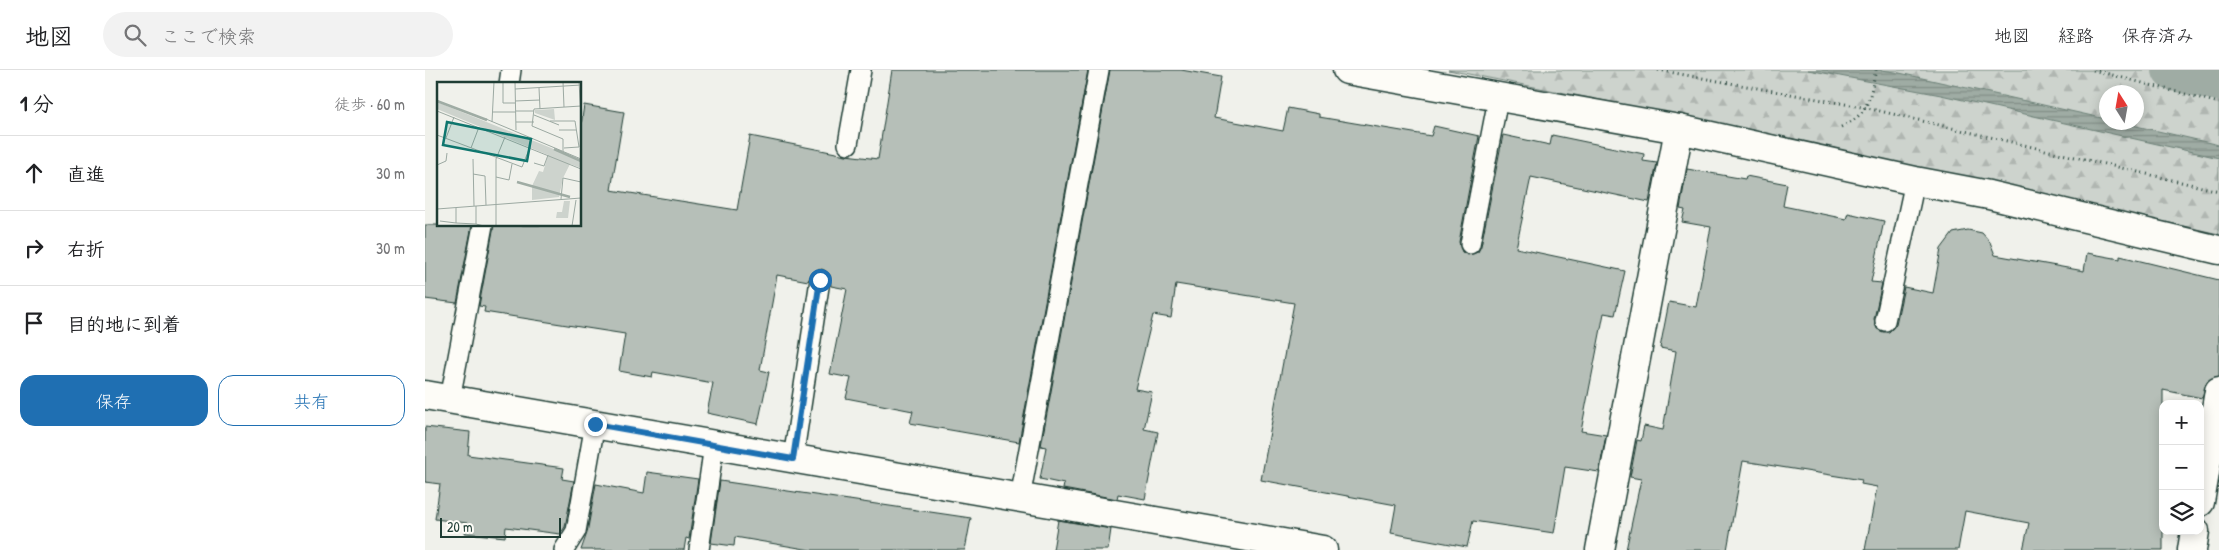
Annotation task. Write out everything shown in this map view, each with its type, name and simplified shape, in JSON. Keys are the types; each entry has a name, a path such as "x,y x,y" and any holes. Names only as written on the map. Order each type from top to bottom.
{"street":[{"path":"1347,70 1498,99 1679,129 1915,181 1989,195 2219,250"},
{"path":"1600,550 1679,129"},
{"path":"438,397 1323,550"},
{"path":"2207,492 2218,402"},
{"path":"2192,550 2194,535"}],"lane":[{"path":"848,144 861,70"},
{"path":"1021,498 1099,70"},
{"path":"1470,244 1498,99"},
{"path":"1885,321 1915,181"},
{"path":"438,397 483,226"},
{"path":"793,459 820,280"},
{"path":"564,550 576,531 595,424"},
{"path":"699,550 714,445"}],"path":[{"path":"1658,70 1867,108 2219,191"},
{"path":"1867,108 1877,70"},
{"path":"2093,70 2219,103"}],"green space":[{"path":"1448,70 2216,70 2219,71 2219,234 1743,128"}],"shaded area":[{"path":"1808,70 1882,70 1895,72 2099,117 2099,130 2144,130 2144,128 2219,145 2219,158 1941,95"}],"building":[{"path":"892,70 1088,70 1019,442 910,423 913,411 846,398 851,378 830,374 847,289 831,286 830,275 822,269 812,273 808,281 777,275 760,370 769,372 758,424 707,413 713,383 653,372 652,377 619,371 625,334 484,312 485,307 479,306 494,226 581,226 581,125 584,105 624,112 611,190 737,210 750,136 846,155 878,159"},
{"path":"1110,70 1181,70 1221,77 1214,118 1283,131 1288,108 1319,114 1319,117 1431,136 1434,126 1479,136 1459,242 1462,252 1468,255 1478,252 1481,246 1503,135 1550,145 1552,135 1644,154 1643,161 1657,163 1649,202 1531,177 1516,248 1625,271 1615,315 1604,313 1581,431 1606,435 1599,472 1565,467 1554,533 1473,521 1467,547 1391,533 1396,505 1261,480 1294,303 1176,284 1171,318 1153,315 1135,389 1152,392 1144,429 1158,432 1145,499 1118,494 1117,499 1063,489 1064,484 1040,479 1046,447 1041,446"},
{"path":"1687,169 1745,179 1746,176 1787,184 1783,206 1846,219 1848,213 1884,221 1871,282 1882,283 1874,319 1877,329 1883,332 1889,332 1896,324 1904,287 1933,293 1941,249 1953,233 1968,230 1982,233 1990,242 1995,255 2084,271 2087,253 2120,259 2120,256 2219,280 2219,376 2207,381 2202,398 2163,390 2163,400 2159,400 2159,535 2163,535 2163,550 2023,550 2029,523 1965,511 1958,550 1865,550 1877,487 1861,484 1862,480 1743,461 1727,550 1626,550 1641,479 1630,477 1637,440 1641,441 1644,426 1663,430 1676,351 1660,348 1669,302 1696,307 1711,227 1682,222 1685,210 1680,209"},
{"path":"425,225 472,226 457,303 425,299"},
{"path":"425,427 470,432 468,455 564,468 562,479 574,481 565,527 560,534 506,527 505,537 465,533 467,523 435,519 440,484 425,482"},
{"path":"647,472 698,479 689,539 686,538 684,550 581,550 587,533 596,484 644,493"},
{"path":"720,481 971,518 965,550 811,550 735,537 734,546 711,543"},
{"path":"1058,520 1111,529 1108,550 1053,550"}],"waterway":[{"path":"2173,70 2219,80"}],"route":[{"path":"595,424 793,459 820,280"}]}
